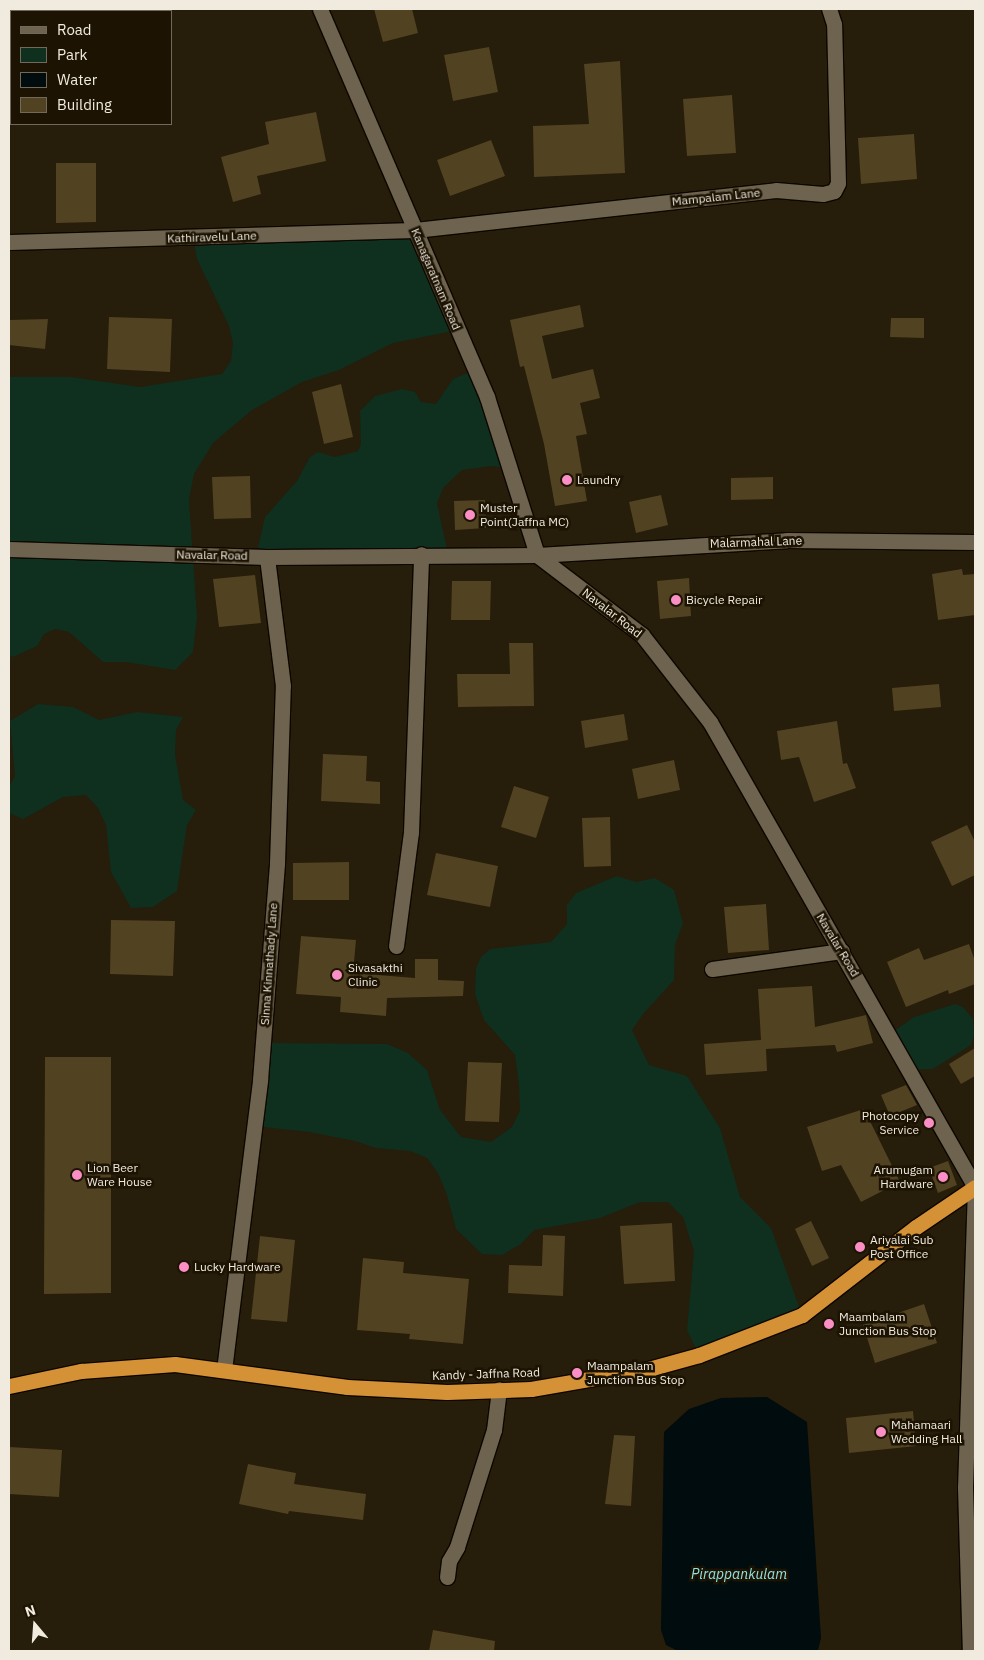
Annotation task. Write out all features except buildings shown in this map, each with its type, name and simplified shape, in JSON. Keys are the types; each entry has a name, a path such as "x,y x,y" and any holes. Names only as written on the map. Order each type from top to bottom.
{"highway":[{"name":"Kandy - Jaffna Road","path":"9,1386 80,1372 175,1364 347,1387 447,1392 532,1389 652,1368 699,1355 802,1315 916,1227 975,1187"}],"street":[{"name":"Kanagaratnam Road","path":"320,9 487,397 537,555"},
{"name":"Mampalam Lane","path":"415,230 776,190 823,194 834,191 838,184 834,24 829,9"},
{"name":"Kathiravelu Lane","path":"9,242 415,230"},
{"name":"Malarmahal Lane","path":"537,555 787,540 975,542"},
{"name":"Navalar Road","path":"9,549 267,557 420,554 537,555 642,636 710,722 975,1187"},
{"path":"396,946 411,832 420,554"},
{"name":"Sinna Kinnathady Lane","path":"224,1370 260,1080 277,863 283,686 267,557"},
{"path":"712,969 842,951"},
{"path":"970,1651 965,1487 975,1187"},
{"path":"447,1577 448,1561 456,1547 494,1430 499,1389"}],"green space":[{"path":"415,230 458,330 393,343 339,370 302,382 252,410 213,443 194,474 189,500 197,617 193,652 175,670 126,662 103,662 69,632 55,629 44,634 37,646 13,657 9,655 9,377 71,377 140,387 222,374 231,361 233,343 229,326 197,259 193,237"},
{"path":"475,370 509,468 491,466 462,470 443,488 437,503 448,554 256,556 265,517 297,481 310,457 318,452 335,457 358,451 361,444 360,411 375,396 402,389 415,392 421,402 436,404 453,379"},
{"path":"38,704 73,707 99,720 137,712 183,717 176,730 175,754 183,800 196,810 187,825 177,891 153,907 131,908 111,872 106,825 98,808 86,795 63,797 23,819 9,813 9,787 15,776 10,721"},
{"path":"617,876 636,882 655,878 674,890 683,923 675,945 674,980 643,1014 632,1030 649,1065 687,1076 720,1128 740,1197 771,1228 802,1315 699,1355 687,1330 694,1251 683,1217 668,1202 640,1202 600,1218 534,1230 521,1244 502,1255 482,1254 456,1229 447,1195 438,1173 427,1158 410,1151 376,1148 355,1141 309,1132 254,1126 263,1043 387,1044 408,1053 427,1070 440,1110 461,1137 491,1142 512,1127 520,1111 519,1085 515,1055 484,1020 475,994 476,968 481,957 490,949 551,942 567,924 567,905 576,893"},
{"path":"955,1004 963,1007 973,1019 974,1035 971,1045 933,1069 911,1070 890,1034 914,1017"}],"water":[{"name":"Pirappankulam","path":"767,1397 807,1422 821,1638 818,1650 678,1651 666,1645 661,1630 664,1432 689,1409 721,1398"}],"place":[{"name":"Laundry","path":"567,480"},
{"name":"Muster Point(Jaffna MC)","path":"470,515"},
{"name":"Bicycle Repair","path":"676,600"},
{"name":"Sivasakthi Clinic","path":"337,975"},
{"name":"Photocopy Service","path":"929,1123"},
{"name":"Lion Beer Ware House","path":"77,1175"},
{"name":"Arumugam Hardware","path":"943,1177"},
{"name":"Ariyalai Sub Post Office","path":"860,1247"},
{"name":"Lucky Hardware","path":"184,1267"},
{"name":"Maambalam Junction Bus Stop","path":"829,1324"},
{"name":"Maampalam Junction Bus Stop","path":"577,1373"},
{"name":"Mahamaari Wedding Hall","path":"881,1432"}]}
